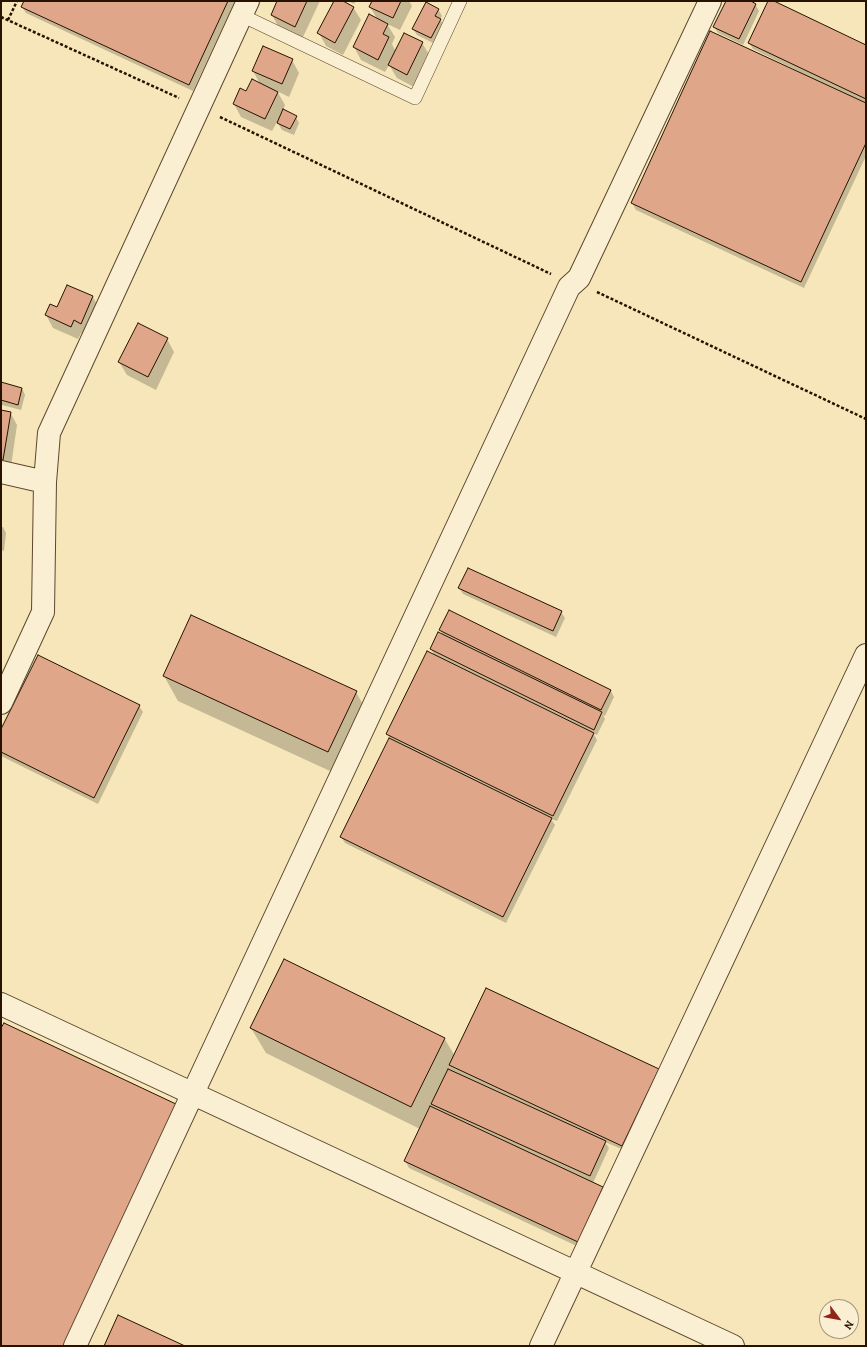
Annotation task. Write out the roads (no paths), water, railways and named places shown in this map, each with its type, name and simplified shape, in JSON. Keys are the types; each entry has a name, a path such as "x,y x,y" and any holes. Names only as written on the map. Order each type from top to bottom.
{"street":[{"path":"75,1346 569,287 579,278 710,1"},
{"path":"1,703 43,612 45,482 49,433 244,8"},
{"path":"1,472 45,482"},
{"path":"541,1346 866,655"},
{"path":"1,1004 733,1346"}],"lane":[{"path":"244,8 415,98 460,1"}]}
